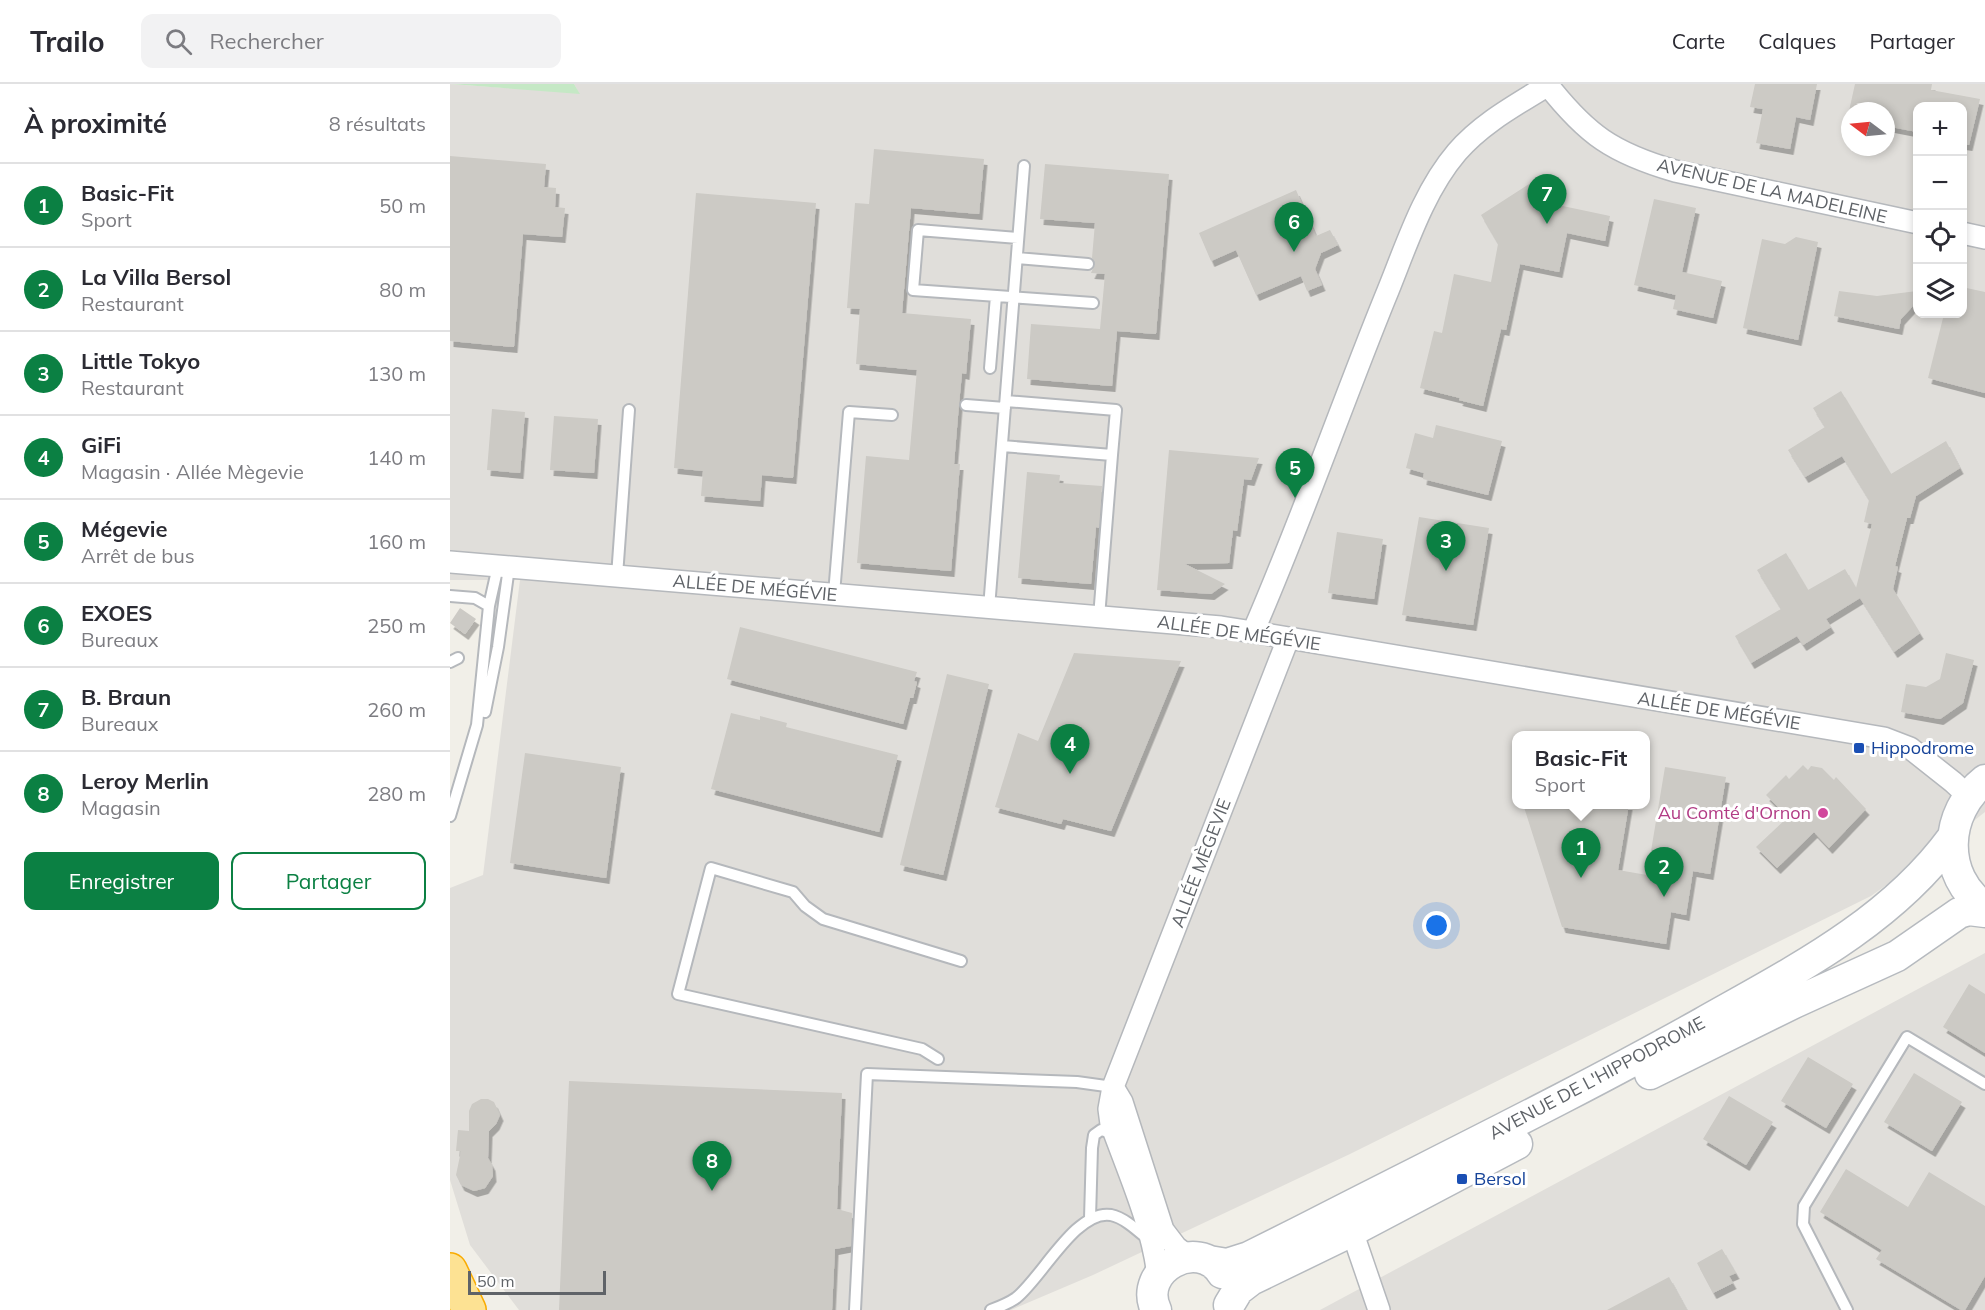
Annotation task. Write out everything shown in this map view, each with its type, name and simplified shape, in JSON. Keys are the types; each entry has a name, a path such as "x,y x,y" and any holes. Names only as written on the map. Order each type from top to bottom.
{"highway":[{"path":"450,1270 469,1310"}],"main road":[{"path":"1976,788 1955,823 1952,838 1956,868 1962,882 1985,907"},
{"name":"AVENUE DE L'HIPPODROME","path":"1199,1259 1227,1263 1249,1257 1636,1060 1779,979 1878,916 1935,862 1952,838"},
{"name":"AVENUE DE L'HIPPODROME","path":"1228,1307 1238,1290 1251,1280 1352,1231 1641,1078 1796,1002 1897,956 1959,913 1969,910 1985,912"},
{"path":"1150,1297 1169,1264 1199,1259 1220,1269 1227,1280 1230,1292 1228,1307"}],"street":[{"name":"AVENUE DE LA MADELEINE","path":"1548,85 1574,117 1591,132 1612,147 1649,163 1675,171 1913,222"},
{"path":"1253,632 1427,199 1456,153 1473,136 1496,117 1548,85"},
{"path":"1967,234 1985,238"},
{"name":"ALLÉE DE MÉGÉVIE","path":"450,562 1221,627 1884,738 1910,748 1953,782 1976,788"},
{"name":"ALLÉE MÈGEVIE","path":"1150,1297 1152,1243 1115,1134 1109,1108 1113,1087 1288,639"},
{"path":"1113,1087 1122,1102 1163,1230 1176,1247 1199,1259"},
{"path":"1352,1231 1379,1310"}],"lane":[{"path":"989,608 1024,166"},
{"path":"1018,238 918,230 913,290 1093,303"},
{"path":"1017,258 1088,264"},
{"path":"990,368 996,296"},
{"path":"966,405 1116,410 1099,617"},
{"path":"617,576 629,410"},
{"path":"834,594 849,412 892,415"},
{"path":"1002,446 1112,455"},
{"path":"450,816 477,725 489,606 503,567"},
{"path":"477,725 486,710 503,567"},
{"path":"450,597 475,598 489,606"},
{"path":"938,1059 922,1049 678,994 711,868 793,892 805,906 823,919 961,960"},
{"path":"1847,1310 1803,1224 1804,1206 1907,1037 1985,1084"},
{"path":"855,1310 867,1074 1077,1082 1113,1087"},
{"path":"1090,1218 1094,1135 1101,1130 1115,1134"},
{"path":"991,1310 1016,1298 1090,1218 1110,1215 1124,1220 1152,1243"}],"shaded area":[{"path":"450,84 579,93 574,84 1985,84 1985,812 1871,896 1350,1154 1093,1275 1011,1310 519,1310 470,1245 450,1180 450,888 483,875 520,580 450,580"},
{"path":"1985,953 1985,1310 1320,1310"}],"green space":[{"path":"451,84 574,84 580,94"}],"building":[{"path":"1755,84 1817,84 1810,120 1796,117 1790,149 1756,143 1763,109 1750,107"},
{"path":"1855,84 1932,84 1931,90 1980,99 1969,145 1967,145 1967,102 1913,102 1913,131 1895,128 1895,102 1851,102"},
{"path":"874,149 984,159 979,214 911,208 902,313 971,319 966,374 962,373 954,464 960,464 951,571 857,563 866,456 909,460 917,370 856,364 860,309 847,308 855,203 869,204"},
{"path":"450,156 546,164 544,187 556,188 555,207 565,208 562,237 523,234 514,347 450,341"},
{"path":"1045,164 1169,174 1156,334 1117,331 1112,386 1027,379 1031,324 1100,329 1105,274 1091,273 1095,264 1092,258 1095,223 1040,219"},
{"path":"1540,177 1558,205 1610,216 1605,241 1567,233 1559,272 1520,264 1506,330 1501,329 1483,406 1420,388 1434,331 1442,333 1454,274 1491,282 1498,244 1481,215"},
{"path":"1296,190 1316,236 1330,230 1338,245 1321,253 1315,269 1322,285 1307,291 1301,276 1256,295 1236,250 1211,261 1199,233"},
{"path":"696,193 816,203 793,478 762,475 760,501 701,496 703,471 674,468"},
{"path":"1654,199 1696,208 1682,272 1722,281 1713,318 1673,309 1676,295 1634,285"},
{"path":"1796,237 1818,242 1798,340 1743,328 1762,239 1785,244"},
{"path":"1967,288 1985,292 1985,393 1928,378 1943,318 1967,318"},
{"path":"1839,291 1877,296 1913,292 1912,307 1901,319 1899,329 1834,316"},
{"path":"1841,391 1891,474 1946,441 1960,468 1916,496 1910,518 1907,518 1895,566 1898,567 1893,589 1920,633 1894,652 1860,598 1826,619 1831,627 1803,645 1797,636 1751,663 1735,636 1781,609 1757,570 1786,553 1808,590 1845,569 1856,588 1872,524 1864,522 1869,500 1842,456 1805,477 1788,450 1825,427 1813,408"},
{"path":"492,409 525,412 520,473 487,470"},
{"path":"554,416 598,419 594,473 550,470"},
{"path":"1436,425 1502,441 1488,495 1423,479 1424,473 1406,468 1415,433 1433,438"},
{"path":"1169,450 1259,458 1251,480 1244,479 1237,531 1233,530 1229,563 1185,564 1225,584 1211,594 1157,590"},
{"path":"1027,472 1060,475 1059,483 1102,486 1091,584 1018,578"},
{"path":"1419,517 1489,528 1473,625 1402,615"},
{"path":"1337,532 1383,539 1374,599 1328,593"},
{"path":"460,608 476,619 465,634 450,623"},
{"path":"740,627 917,672 913,698 910,698 903,724 727,679"},
{"path":"1074,653 1181,661 1111,831 1063,819 1061,824 995,807 1018,733 1038,741"},
{"path":"1946,653 1974,660 1963,703 1940,719 1901,712 1906,684 1926,687 1940,679"},
{"path":"947,674 989,684 943,875 900,865"},
{"path":"731,713 760,720 760,716 787,723 786,727 898,755 879,832 711,789"},
{"path":"525,753 621,767 606,878 510,863"},
{"name":"Au Comté d'Ornon","path":"1803,765 1808,770 1811,766 1822,768 1834,780 1836,777 1866,809 1829,848 1814,832 1777,868 1756,847 1788,817 1766,795 1786,775 1789,779"},
{"path":"1665,767 1726,777 1710,874 1693,871 1686,915 1671,912 1666,944 1562,927 1525,809 1628,809 1618,870 1647,875"},
{"path":"1969,984 1985,994 1985,1053 1943,1027"},
{"path":"1808,1057 1853,1084 1826,1128 1781,1101"},
{"path":"1914,1073 1962,1102 1932,1151 1884,1122"},
{"path":"569,1081 842,1093 837,1209 852,1213 851,1246 835,1249 832,1310 559,1310"},
{"path":"1729,1096 1773,1122 1746,1165 1703,1139"},
{"path":"481,1099 494,1102 500,1115 496,1124 489,1131 488,1158 492,1165 493,1176 485,1188 474,1191 461,1185 456,1175 461,1151 456,1151 458,1130 469,1131 469,1111 472,1104"},
{"path":"1846,1169 1908,1207 1929,1172 1985,1206 1985,1276 1965,1310 1961,1310 1876,1259 1882,1250 1820,1212"},
{"path":"1722,1249 1736,1273 1729,1276 1733,1283 1713,1293 1697,1263"},
{"path":"1669,1277 1687,1310 1607,1310"}],"place":[{"name":"B. Braun","path":"1547,224"},
{"name":"EXOES","path":"1294,252"},
{"name":"Mégevie","path":"1295,498"},
{"name":"Little Tokyo","path":"1446,571"},
{"name":"Hippodrome","path":"1859,748"},
{"name":"GiFi","path":"1070,774"},
{"name":"Au Comté d'Ornon","path":"1823,813"},
{"name":"Basic-Fit","path":"1581,878"},
{"name":"La Villa Bersol","path":"1664,897"},
{"name":"Bersol","path":"1462,1179"},
{"name":"Leroy Merlin","path":"712,1191"}]}
